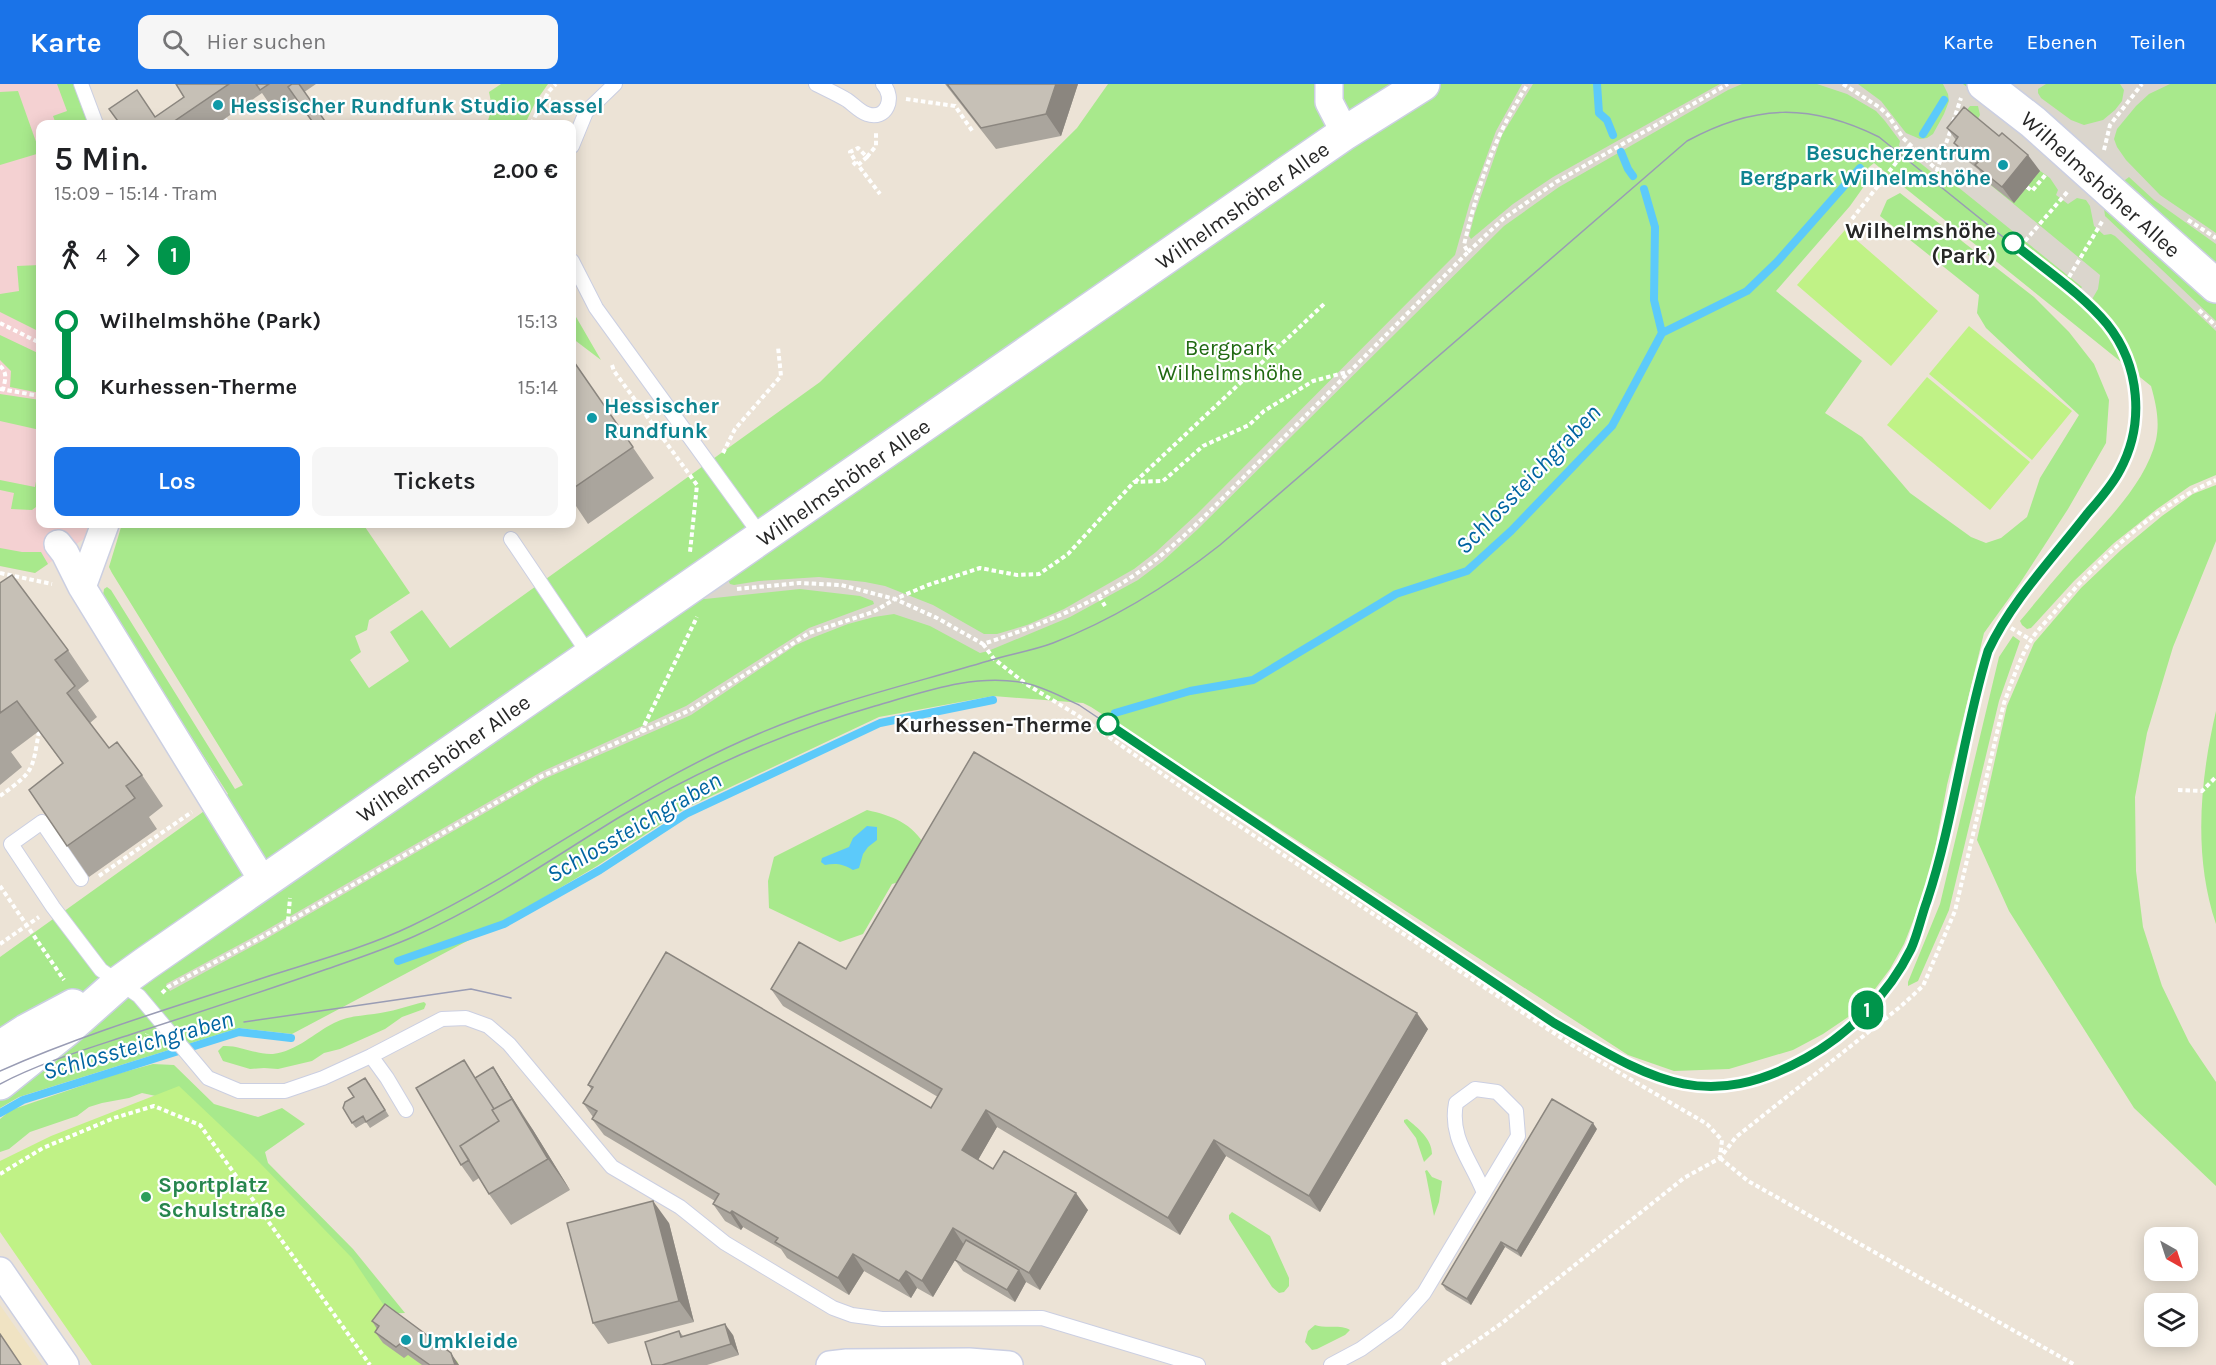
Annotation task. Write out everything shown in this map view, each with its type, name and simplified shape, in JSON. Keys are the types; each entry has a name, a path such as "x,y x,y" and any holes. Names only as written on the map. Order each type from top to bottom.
{"main road":[{"name":"Wilhelmshöher Allee","path":"5,1069 26,1031 120,982 590,656 705,585 762,537 1346,133 1423,84"},
{"name":"Wilhelmshöher Allee","path":"1974,88 2033,122 2216,286"}],"street":[{"path":"1329,84 1329,102 1346,133"},
{"path":"82,587 104,528"},
{"path":"58,544 82,587 263,881"},
{"path":"0,1271 65,1365"},
{"path":"830,1365 969,1362 1009,1365"}],"lane":[{"path":"81,84 94,120"},
{"path":"576,136 586,112 607,89 615,84"},
{"path":"816,84 867,114 876,115 884,111 889,104 887,90"},
{"path":"576,269 596,308 762,537"},
{"path":"511,539 590,656"},
{"path":"86,880 42,822 11,844 53,907 101,970 139,996 208,1078 239,1091 285,1091 371,1056 442,1019 466,1018 488,1026 522,1058 612,1167 680,1207 725,1243 832,1308 852,1316 882,1319 1042,1318 1198,1365"},
{"path":"371,1056 406,1110"},
{"path":"1331,1365 1361,1349 1397,1323 1424,1293 1484,1193 1518,1136 1516,1111 1497,1092 1475,1089 1456,1103 1453,1118 1456,1134 1464,1154 1476,1172 1484,1193"}],"path":[{"path":"533,120 549,91 556,84"},
{"path":"1468,252 1464,245 1474,204 1499,133 1528,84"},
{"path":"983,644 1028,629 1099,596 1136,574 1201,519 1503,219 1556,182 1728,84"},
{"path":"1843,84 1879,107 1910,145 1937,170 1974,88"},
{"path":"2104,151 2110,125 2142,84"},
{"path":"887,90 955,106 974,132"},
{"path":"1852,219 1910,145"},
{"path":"876,146 858,165 880,194"},
{"path":"853,165 856,162 850,155 852,150 858,148 867,157"},
{"path":"2027,187 2032,191 2039,182"},
{"path":"2025,241 2061,199"},
{"path":"2069,277 2099,230"},
{"path":"62,1066 144,1040 163,991 168,987 262,937 542,776 690,710 809,633 873,612 895,599 928,585 981,568 1017,575 1039,574 1068,554 1134,482 1323,304"},
{"path":"0,323 36,341"},
{"path":"697,485 714,471 735,429 781,376 778,347"},
{"path":"608,356 615,371 697,485 689,564 705,585"},
{"path":"0,366 6,377 1,390 36,395"},
{"path":"1134,482 1163,481 1203,446 1249,425 1264,411 1313,381 1352,371"},
{"path":"1442,1365 1502,1323 1684,1178 1720,1158 1736,1137 1900,1007 1923,986 1955,911 2004,703 2015,672 2031,640 2078,584 2116,546 2191,491 2216,480"},
{"path":"0,573 68,587 82,587"},
{"path":"705,585 799,583 841,585 895,599 937,618 983,644 994,659 1026,684 1077,715 1210,806 1572,1045 1707,1124 1722,1140 1720,1158"},
{"path":"641,732 705,585"},
{"path":"1099,596 1105,606"},
{"path":"2011,628 2031,640"},
{"path":"0,796 27,776 33,764 39,732"},
{"path":"2178,790 2202,791 2216,777"},
{"path":"86,880 212,799"},
{"path":"0,886 65,981"},
{"path":"0,944 53,907"},
{"path":"0,1174 43,1149 114,1118 154,1106 200,1125 370,1365"},
{"path":"1720,1158 1748,1181 2075,1365"}],"shaded area":[{"path":"0,84 74,84 88,120 36,120 36,528 87,528 85,538 35,573 0,566"},
{"path":"1522,84 1533,84 1502,135 1475,213 1469,236 1471,239 1513,204 1553,177 1720,84 1742,84 1559,187 1504,226 1198,529 1138,580 1070,617 980,653 930,626 894,614 848,624 812,638 796,645 691,715 544,779 264,940 170,991 166,984 261,933 541,772 686,706 809,628 874,604 873,601 860,596 800,589 705,599 700,597 728,580 734,585 819,577 885,586 933,605 984,634 997,634 1027,625 1064,609 1134,569 1197,514 1455,255 1470,202 1496,131"},
{"path":"1817,84 1858,84 1881,101 1906,133 1920,139 1933,134 1944,114 1949,101 1943,84 1963,84 1998,110 2103,201 2105,216 2216,321 2216,331 2115,236 2104,235 2094,226 2090,206 2086,200 2077,198 2068,204 2056,195 2058,190 2050,178 1975,124 1980,115 1978,106 1970,106 1966,111 1955,141 1989,179 1987,182 2100,275 2098,289 2091,301 2079,291 2082,287 1938,171 1934,174 1899,146 1900,141 1876,111 1847,94"},
{"path":"2007,84 2046,84 2038,89 2041,98 2071,120 2084,125 2103,120 2115,110 2122,101 2124,90 2120,84 2170,84 2149,94 2136,106 2117,129 2114,139 2126,160 2160,195 2216,233 2216,244 2154,200 2129,177 2121,183"},
{"path":"0,1305 42,1365 0,1365"}],"green space":[{"path":"57,84 74,84 88,120 54,120 53,116 67,111"},
{"path":"501,84 548,84 527,120 488,120 492,107 489,92"},
{"name":"Bergpark Wilhelmshöhe","path":"1108,84 2216,84 2216,475 2190,486 2157,509 2114,543 2074,581 2031,628 2027,629 2022,625 2020,621 2119,506 2142,474 2156,440 2158,426 2151,386 1874,163 1868,168 1872,175 1850,206 1776,291 1862,361 1825,413 1862,437 1910,493 1971,537 1986,543 2001,538 2027,517 2040,478 2079,415 1986,328 1977,313 1979,295 1880,216 1887,200 1900,193 2034,297 2069,332 2094,364 2109,400 2106,443 2068,509 1984,633 1947,785 1933,860 1919,906 1904,944 1890,969 1860,1009 1823,1034 1793,1050 1729,1069 1674,1071 1628,1055 1091,707 1083,703 993,696 879,717 684,809 597,866 503,922 292,1034 239,1028 19,1097 0,1108 0,957 228,794 106,604 104,589 107,587 111,590 235,789 243,785 109,567 121,528 366,528 410,593 369,620 367,630 355,636 361,652 350,660 369,688 409,661 390,632 422,610 450,648 820,382 1077,128"},
{"path":"18,91 36,142 36,154 0,165 0,92"},
{"path":"1845,230 1938,311 1891,366 1797,285"},
{"path":"36,265 36,330 0,312 0,294 19,291 17,266"},
{"path":"576,317 601,360 576,341"},
{"path":"1969,326 2072,411 2032,460 1929,374"},
{"path":"0,335 36,352 36,392 10,387 11,371 0,360"},
{"path":"1927,377 2030,462 1990,510 1887,425"},
{"path":"0,394 36,399 36,429 0,421"},
{"path":"0,480 35,487 36,481 36,507 32,510 11,509 14,493 0,490"},
{"path":"2216,485 2216,541 2173,647 2147,733 2135,797 2136,871 2143,927 2162,986 2189,1042 2216,1082 2216,1186 2134,1108 2009,911 1977,840 2007,706 2034,643 2081,588 2121,550 2193,494"},
{"path":"0,548 22,552 41,552 48,564 35,573 0,566"},
{"path":"2013,636 2020,641 1999,701 1949,910 1918,981 1908,986 1940,904 1999,657"},
{"path":"2216,711 2216,924 2204,872 2201,818 2206,764"},
{"path":"867,810 885,815 908,826 926,847 906,880 892,884 863,934 840,942 769,908 768,881 774,857"},
{"path":"424,1002 426,1004 424,1009 402,1017 385,1029 340,1049 324,1053 312,1061 278,1069 250,1069 223,1061 218,1051 223,1046 229,1046 267,1054 282,1052 298,1046 339,1021"},
{"path":"153,1064 174,1065 214,1104 258,1117 282,1108 305,1124 265,1152 268,1163 353,1249 405,1313 379,1314 183,1102 142,1093 102,1103 89,1107 77,1116 30,1132 9,1149 0,1152 0,1119 11,1110 113,1075"},
{"name":"Sportplatz Schulstraße","path":"179,1086 257,1160 352,1258 383,1304 457,1361 459,1365 92,1365 0,1232 0,1161 51,1136"},
{"path":"1407,1119 1424,1134 1430,1143 1432,1154 1424,1162 1416,1138 1404,1122"},
{"path":"1427,1170 1432,1177 1442,1181 1434,1216 1425,1171"},
{"path":"1232,1212 1270,1236 1289,1278 1289,1286 1284,1292 1279,1293 1272,1287 1229,1219"},
{"path":"1315,1325 1342,1327 1350,1330 1345,1335 1312,1350 1305,1342 1308,1331"}],"water":[{"path":"867,826 877,827 877,840 863,854 859,868 853,870 843,865 825,865 821,862 822,858 849,847 853,838"}],"building":[{"path":"176,84 229,84 176,120 117,120 109,109 137,90 155,117 184,97"},
{"path":"256,84 269,84 260,90"},
{"path":"292,84 299,84 324,120 311,120 288,87"},
{"path":"947,84 1056,84 1046,114 981,128"},
{"name":"Besucherzentrum Bergpark Wilhelmshöhe","path":"1964,107 1999,136 2002,133 2028,155 2002,187 1975,165 1978,162 1954,143 1958,137 1947,128"},
{"path":"576,365 633,447 576,486"},
{"path":"12,575 68,650 55,660 75,686 67,693 109,748 117,742 142,775 126,786 135,798 67,846 29,790 63,763 17,701 0,713 0,583"},
{"path":"974,752 1417,1013 1309,1196 1214,1140 1168,1218 986,1110 962,1150 993,1169 1004,1151 1076,1193 1029,1273 953,1228 922,1281 906,1271 899,1281 853,1254 838,1278 775,1242 778,1238 732,1211 730,1213 713,1204 719,1194 592,1119 597,1111 583,1103 593,1087 588,1085 666,952 931,1108 942,1089 771,989 799,942 846,969"},
{"path":"464,1060 499,1121 460,1146 469,1160 461,1165 416,1088"},
{"path":"493,1067 515,1104 512,1099 494,1109 475,1078"},
{"path":"365,1078 385,1110 366,1122 363,1116 352,1123 343,1108 345,1102 354,1097 348,1088"},
{"path":"512,1099 548,1159 489,1194 460,1146 499,1121 492,1110"},
{"path":"1552,1099 1593,1123 1517,1251 1501,1242 1467,1299 1442,1284"},
{"path":"653,1201 679,1301 593,1323 567,1223"},
{"path":"966,1240 1019,1270 1007,1290 955,1260"},
{"name":"Umkleide","path":"385,1304 451,1353 455,1365 430,1365 400,1344 396,1347 375,1332 379,1326 372,1321"},
{"path":"725,1324 731,1344 662,1365 652,1365 645,1342 679,1331 681,1337"},
{"path":"0,1334 21,1365 0,1365"}],"waterway":[{"name":"Schlossteichgraben","path":"1597,84 1599,113 1607,120 1613,135"},
{"path":"1923,134 1944,100"},
{"name":"Schlossteichgraben","path":"1621,152 1633,176"},
{"path":"1662,333 1747,291 1777,262 1860,168"},
{"name":"Schlossteichgraben","path":"1115,713 1190,691 1253,680 1396,594 1467,571 1511,531 1612,426 1662,333 1654,300 1655,227 1644,189"},
{"name":"Schlossteichgraben","path":"398,961 504,924 600,870 686,814 880,723 993,700"},
{"name":"Schlossteichgraben","path":"0,1113 23,1100 239,1032 291,1038"}],"tram line":[{"path":"0,1071 101,1031 343,953 394,934 499,879 669,778 758,734 843,703 1045,646 1076,634 1119,612 1161,588 1220,545 1687,141 1736,120 1783,112 1806,114 1829,118 1879,137 2091,308 2109,327 2126,354 2135,388 2136,405 2132,439 2127,455 2117,477 2021,597 1988,651 1936,871 1911,949 1891,982 1852,1025 1806,1058 1769,1075 1735,1084 1704,1086 1675,1082 1647,1073 1618,1059 1554,1023 1079,705 1053,692 1025,683 987,680 949,685 912,695 841,716 775,740 711,768 648,800 468,910 415,936 303,978 65,1056 0,1084"},
{"name":"1","path":"1108,724 1554,1023 1629,1065 1670,1082 1712,1087 1757,1081 1793,1065 1823,1049 1861,1017 1880,995 1911,948 1939,863 1988,651 2015,604 2110,486 2127,456 2132,440 2136,420 2135,391 2130,368 2118,340 2107,324 2091,308 2013,243"},
{"path":"244,1022 471,989 511,998"}],"place":[{"name":"Hessischer Rundfunk Studio Kassel","path":"218,105"},
{"name":"Besucherzentrum Bergpark Wilhelmshöhe","path":"2003,165"},
{"name":"Wilhelmshöhe (Park)","path":"2013,243"},
{"name":"Hessischer Rundfunk","path":"592,418"},
{"name":"Kurhessen-Therme","path":"1108,724"},
{"name":"Sportplatz Schulstraße","path":"146,1197"},
{"name":"Umkleide","path":"406,1340"}]}
